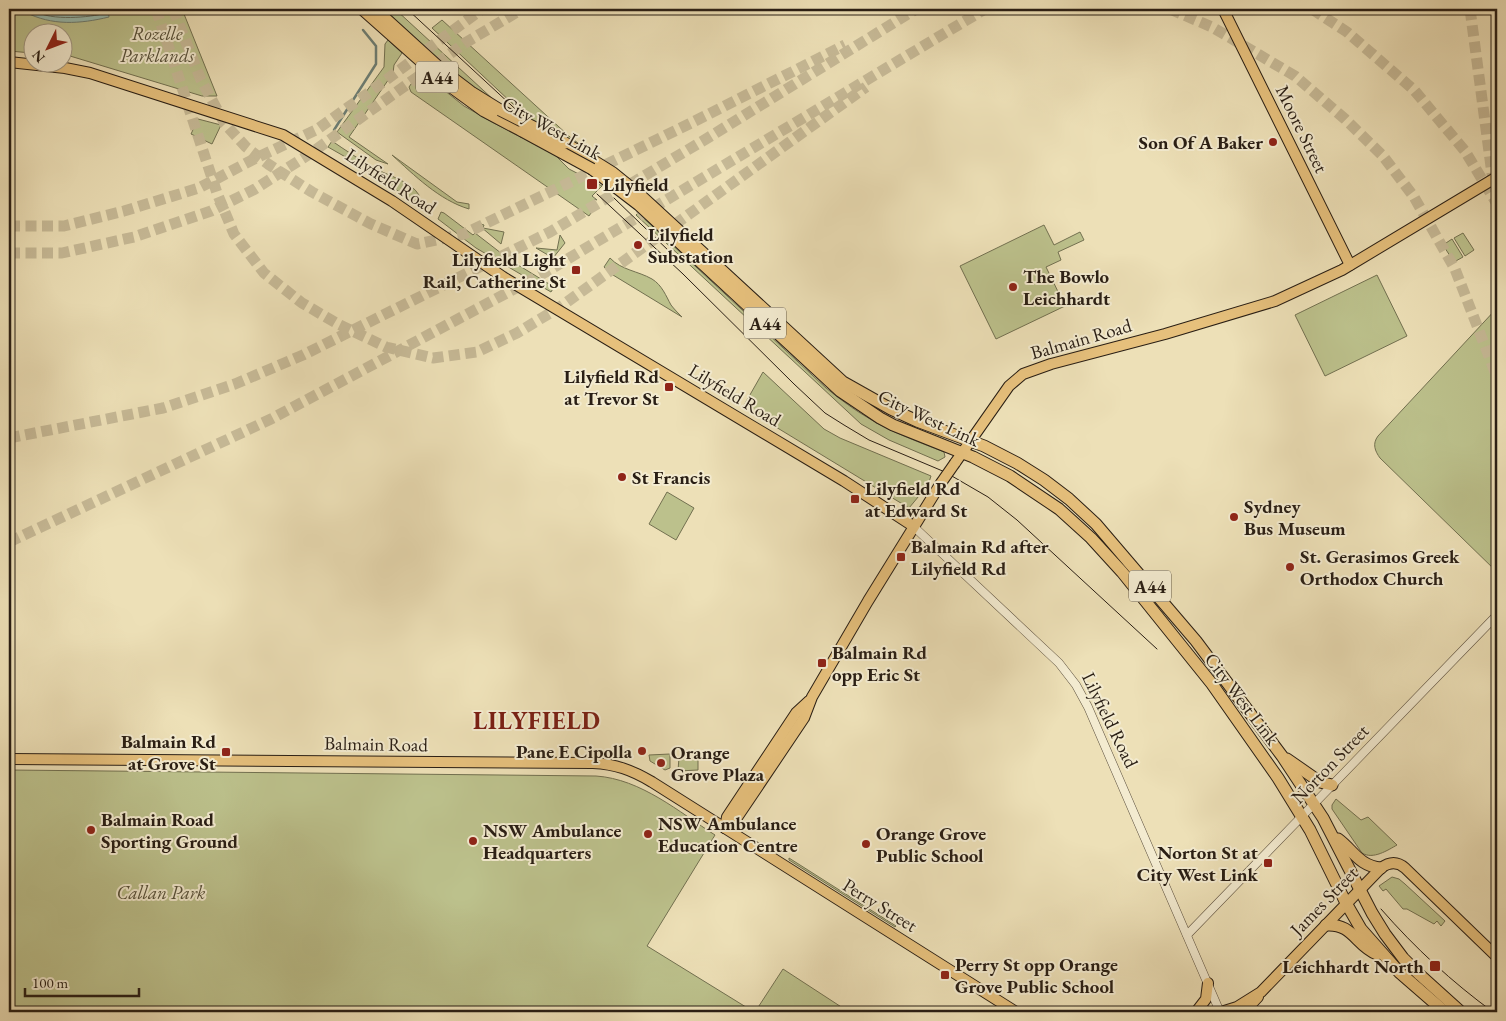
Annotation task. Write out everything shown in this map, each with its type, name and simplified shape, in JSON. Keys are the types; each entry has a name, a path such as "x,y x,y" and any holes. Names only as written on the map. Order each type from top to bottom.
{"highway":[{"name":"City West Link","path":"362,9 442,81 484,111 592,169 639,205 840,391 880,418 958,458 1010,476 1041,495 1091,538 1122,572 1212,684 1278,778 1324,856 1346,903"},
{"name":"City West Link","path":"375,9 442,70 471,92 500,110 565,143 613,173 632,188 843,382 891,409 917,421 1000,454 1031,471 1069,499 1096,524 1196,640 1282,756 1314,805 1360,890"},
{"path":"1282,756 1320,782 1332,785"},
{"path":"1332,836 1340,840 1361,862 1381,868"},
{"name":"A44","path":"1360,890 1385,934 1403,958 1461,1012"},
{"name":"A44","path":"1346,903 1361,928 1386,958 1399,972 1446,1012"},
{"path":"1326,924 1345,928 1369,951 1386,958"}],"main road":[{"name":"Moore Street","path":"1223,9 1350,265"},
{"name":"Lilyfield Road","path":"9,62 65,68 90,73 282,134 392,201 503,277 844,481 913,526"},
{"name":"Balmain Road","path":"9,759 611,764 629,769 644,777 725,828 734,822 804,718 812,697 913,526 958,458 1016,379 1028,372 1264,306 1350,265 1497,177"},
{"name":"Perry Street","path":"725,828 1016,1012"},
{"name":"James Street","path":"1244,1012 1249,1009 1261,992 1346,903 1381,868 1389,863 1395,863 1405,868 1497,957"},
{"path":"1196,1012 1206,999 1208,982"},
{"name":"James Street","path":"1220,1012 1237,1007 1261,992"}],"street":[{"name":"Lilyfield Road","path":"913,526 1059,663 1076,685 1088,707 1220,1012"},
{"name":"Norton Street","path":"1187,935 1497,615"}],"green space":[{"name":"Rozelle Parklands","path":"9,9 184,9 184,14 217,96 202,96 72,57 72,22 22,22 22,52 9,51"},
{"path":"382,9 395,9 496,102 459,79"},
{"path":"442,20 570,137 590,152 531,121 432,28"},
{"path":"388,40 402,53 394,65 393,73 349,137 388,164 376,160 337,132 384,67 385,44"},
{"path":"420,71 464,106 555,155 569,169 602,186 592,196 597,200 595,199 592,202 595,207 589,216 411,92 409,87"},
{"path":"198,119 221,125 212,144 191,134"},
{"path":"332,141 372,167 410,186 419,195 417,204 363,167 328,147"},
{"path":"392,155 457,202 469,204 469,209 447,200 437,193 418,179"},
{"path":"441,212 473,235 475,233 510,260 554,287 551,292 476,248 438,219"},
{"path":"638,213 826,388 870,419 897,433 944,452 945,457 938,461 889,440 861,424 636,215"},
{"path":"481,224 484,225 483,228 504,232 501,244 481,227"},
{"name":"The Bowlo Leichhardt","path":"1044,225 1054,245 1080,232 1084,240 1058,252 1061,260 1046,267 1065,306 996,339 960,266"},
{"path":"1463,233 1474,250 1465,256 1454,238"},
{"path":"560,235 565,243 553,258 536,248 557,250"},
{"path":"1452,239 1463,257 1454,262 1443,245"},
{"path":"610,258 624,268 647,276 655,281 671,305 682,317 613,275 604,267"},
{"path":"1377,275 1407,336 1325,376 1295,315"},
{"path":"1497,308 1497,572 1380,458 1375,445 1378,436"},
{"path":"763,372 824,429 840,438 931,476 928,485 909,508 743,407"},
{"path":"667,492 694,508 676,540 649,524"},
{"path":"670,754 670,768 665,770 650,761 649,755"},
{"path":"679,757 698,759 698,770 678,771"},
{"name":"Callan Park","path":"9,770 596,776 613,778 629,783 659,798 715,835 647,946 754,1012 9,1012"},
{"path":"1336,799 1361,820 1368,817 1397,845 1376,855 1362,853 1332,809"},
{"path":"789,858 896,926 789,860"},
{"path":"1392,877 1399,879 1445,921 1441,926 1437,921 1434,924 1407,909 1403,909 1386,889 1383,891 1379,886"},
{"path":"783,969 849,1012 755,1012"}],"water":[{"path":"29,9 108,9 109,17 77,22 56,22 35,17 25,12"}],"waterway":[{"path":"334,130 376,64 376,46 363,30"}],"tunnel":[{"path":"156,9 217,193 234,234 264,273 302,303 338,324 386,347 433,358 477,352 517,333 560,307 866,87"},
{"path":"173,9 201,80 225,124 246,147 268,164 312,192 371,224 417,244 464,234 845,45"},
{"path":"9,226 64,226 124,211 199,188 256,158 316,130 482,9"},
{"path":"9,253 62,253 134,237 211,211 255,189 314,151 465,43 522,9"},
{"path":"9,438 163,408 235,384 303,355 550,232 706,139 916,9"},
{"path":"9,542 271,419 546,272 985,9"},
{"path":"1170,9 1212,27 1295,76 1345,119 1383,156 1414,197 1455,269 1497,377"},
{"path":"1312,9 1347,32 1414,90 1465,151 1497,204"},
{"path":"1470,9 1494,189"}],"tram line":[{"path":"407,9 524,117"},
{"path":"597,194 683,274 825,413 869,440 945,472 988,497 1017,520 1157,649"},
{"path":"614,198 671,253"},
{"path":"1381,909 1434,964 1493,1012"}],"place":[{"name":"Son Of A Baker","path":"1273,142"},
{"name":"Lilyfield","path":"592,184"},
{"name":"Lilyfield Substation","path":"638,245"},
{"name":"Lilyfield Light Rail, Catherine St","path":"576,270"},
{"name":"The Bowlo Leichhardt","path":"1013,287"},
{"name":"Lilyfield Rd at Trevor St","path":"669,387"},
{"name":"St Francis","path":"622,477"},
{"name":"Lilyfield Rd at Edward St","path":"855,499"},
{"name":"Sydney Bus Museum","path":"1234,517"},
{"name":"Balmain Rd after Lilyfield Rd","path":"901,557"},
{"name":"St. Gerasimos Greek Orthodox Church","path":"1290,567"},
{"name":"Balmain Rd opp Eric St","path":"822,663"},
{"name":"Pane E Cipolla","path":"642,751"},
{"name":"Balmain Rd at Grove St","path":"226,752"},
{"name":"Orange Grove Plaza","path":"661,763"},
{"name":"Balmain Road Sporting Ground","path":"91,830"},
{"name":"NSW Ambulance Education Centre","path":"648,834"},
{"name":"NSW Ambulance Headquarters","path":"473,841"},
{"name":"Orange Grove Public School","path":"866,844"},
{"name":"Norton St at City West Link","path":"1268,863"},
{"name":"Leichhardt North","path":"1435,966"},
{"name":"Perry St opp Orange Grove Public School","path":"945,975"}],"district":[{"name":"LILYFIELD","path":"537,720"}]}
